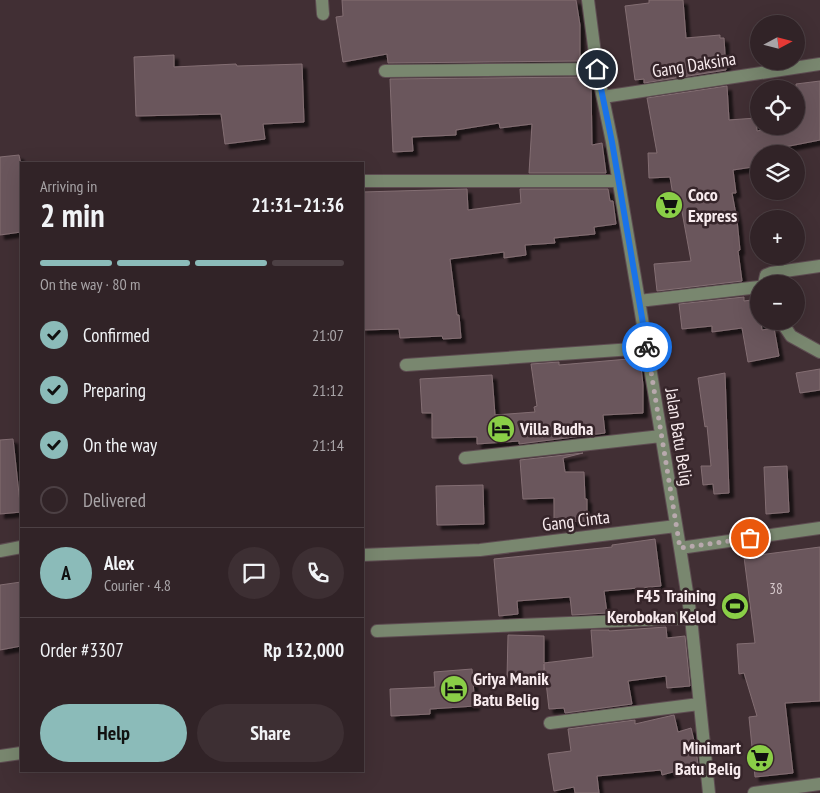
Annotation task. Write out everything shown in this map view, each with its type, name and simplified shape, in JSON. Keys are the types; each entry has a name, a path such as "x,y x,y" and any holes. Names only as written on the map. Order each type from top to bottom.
{"street":[{"path":"322,0 323,14"},
{"name":"Jalan Batu Belig","path":"588,0 597,69 604,97 680,548 690,618 708,793"},
{"name":"Gang Daksina","path":"604,97 820,64"},
{"path":"385,71 597,69"},
{"path":"364,181 618,181"},
{"path":"766,275 820,266"},
{"path":"639,300 750,289"},
{"path":"787,330 791,336 820,352"},
{"path":"406,365 647,348"},
{"path":"465,458 661,436"},
{"name":"Gang Cinta","path":"364,554 480,550 676,526"},
{"path":"680,548 820,528"},
{"path":"0,551 20,547"},
{"path":"377,631 690,618"},
{"path":"550,723 699,704"},
{"path":"0,756 20,752"},
{"path":"754,793 820,784"}],"building":[{"path":"342,0 576,0 580,25 580,61 388,63 387,54 343,62 336,17 343,16"},
{"path":"649,0 683,0 686,38 720,35 720,38 724,38 726,70 644,83 644,79 635,80 625,6 649,3"},
{"path":"174,55 174,67 236,64 237,66 302,64 304,122 263,124 265,139 225,144 221,114 136,116 134,57"},
{"path":"580,77 579,82 591,82 592,145 602,143 606,173 529,173 532,124 500,128 499,123 456,130 456,135 412,137 413,151 393,152 390,79"},
{"path":"820,81 820,140 795,145 750,145 750,167 733,170 736,193 732,193 737,220 740,250 738,251 742,281 657,291 654,264 691,261 680,201 674,202 670,177 649,178 648,153 657,153 647,98 727,86 729,120 750,118 750,135 805,135 805,83"},
{"path":"19,155 20,162 20,232 0,235 0,157"},
{"path":"467,189 468,210 521,203 520,189 608,189 610,201 613,201 616,224 594,227 595,234 554,238 555,243 525,245 526,255 504,258 504,252 450,259 461,338 443,339 442,336 400,338 399,329 364,330 364,192"},
{"path":"744,297 744,301 750,300 750,330 774,330 779,356 748,362 742,328 712,332 712,326 682,329 679,304"},
{"path":"640,358 643,385 643,413 603,415 605,433 519,444 519,441 477,444 477,437 432,438 432,413 422,413 420,379 492,375 495,415 535,412 534,407 537,406 531,364 559,362 559,365"},
{"path":"820,369 820,390 800,393 796,373"},
{"path":"725,373 729,493 714,494 713,484 703,485 701,466 711,466 707,426 705,427 698,378"},
{"path":"13,439 20,512 0,514 0,440"},
{"path":"583,453 563,458 565,472 584,472 587,521 554,522 554,498 523,499 520,460"},
{"path":"787,466 789,512 766,514 764,467"},
{"path":"483,485 484,524 437,525 436,486"},
{"path":"655,539 661,586 604,591 607,613 572,615 570,597 517,601 518,614 499,616 494,559 612,547 612,545"},
{"path":"820,547 820,701 785,703 793,773 755,777 749,717 757,716 744,673 739,674 737,644 755,643 744,557"},
{"path":"20,582 20,646 0,650 0,585"},
{"path":"666,627 667,638 685,636 690,686 667,688 666,676 628,681 632,704 565,713 564,708 549,709 544,664 543,678 507,678 508,635 544,636 544,663 593,657 591,630 609,631"},
{"path":"472,669 475,706 430,709 430,714 391,716 390,689 435,687 434,672"},
{"path":"674,715 678,732 691,728 698,765 662,775 661,770 597,776 599,793 575,793 574,787 554,791 548,754 571,751 568,729 635,720 635,724"}],"way so far":[{"path":"647,347 680,548 750,538"}],"place":[{"name":"Coco Express","path":"669,205"},
{"name":"Villa Budha","path":"501,429"},
{"name":"F45 Training Kerobokan Kelod","path":"735,606"},
{"name":"Griya Manik Batu Belig","path":"454,689"},
{"name":"Minimart Batu Belig","path":"760,758"}],"route":[{"path":"597,69 604,97 647,347"}]}
